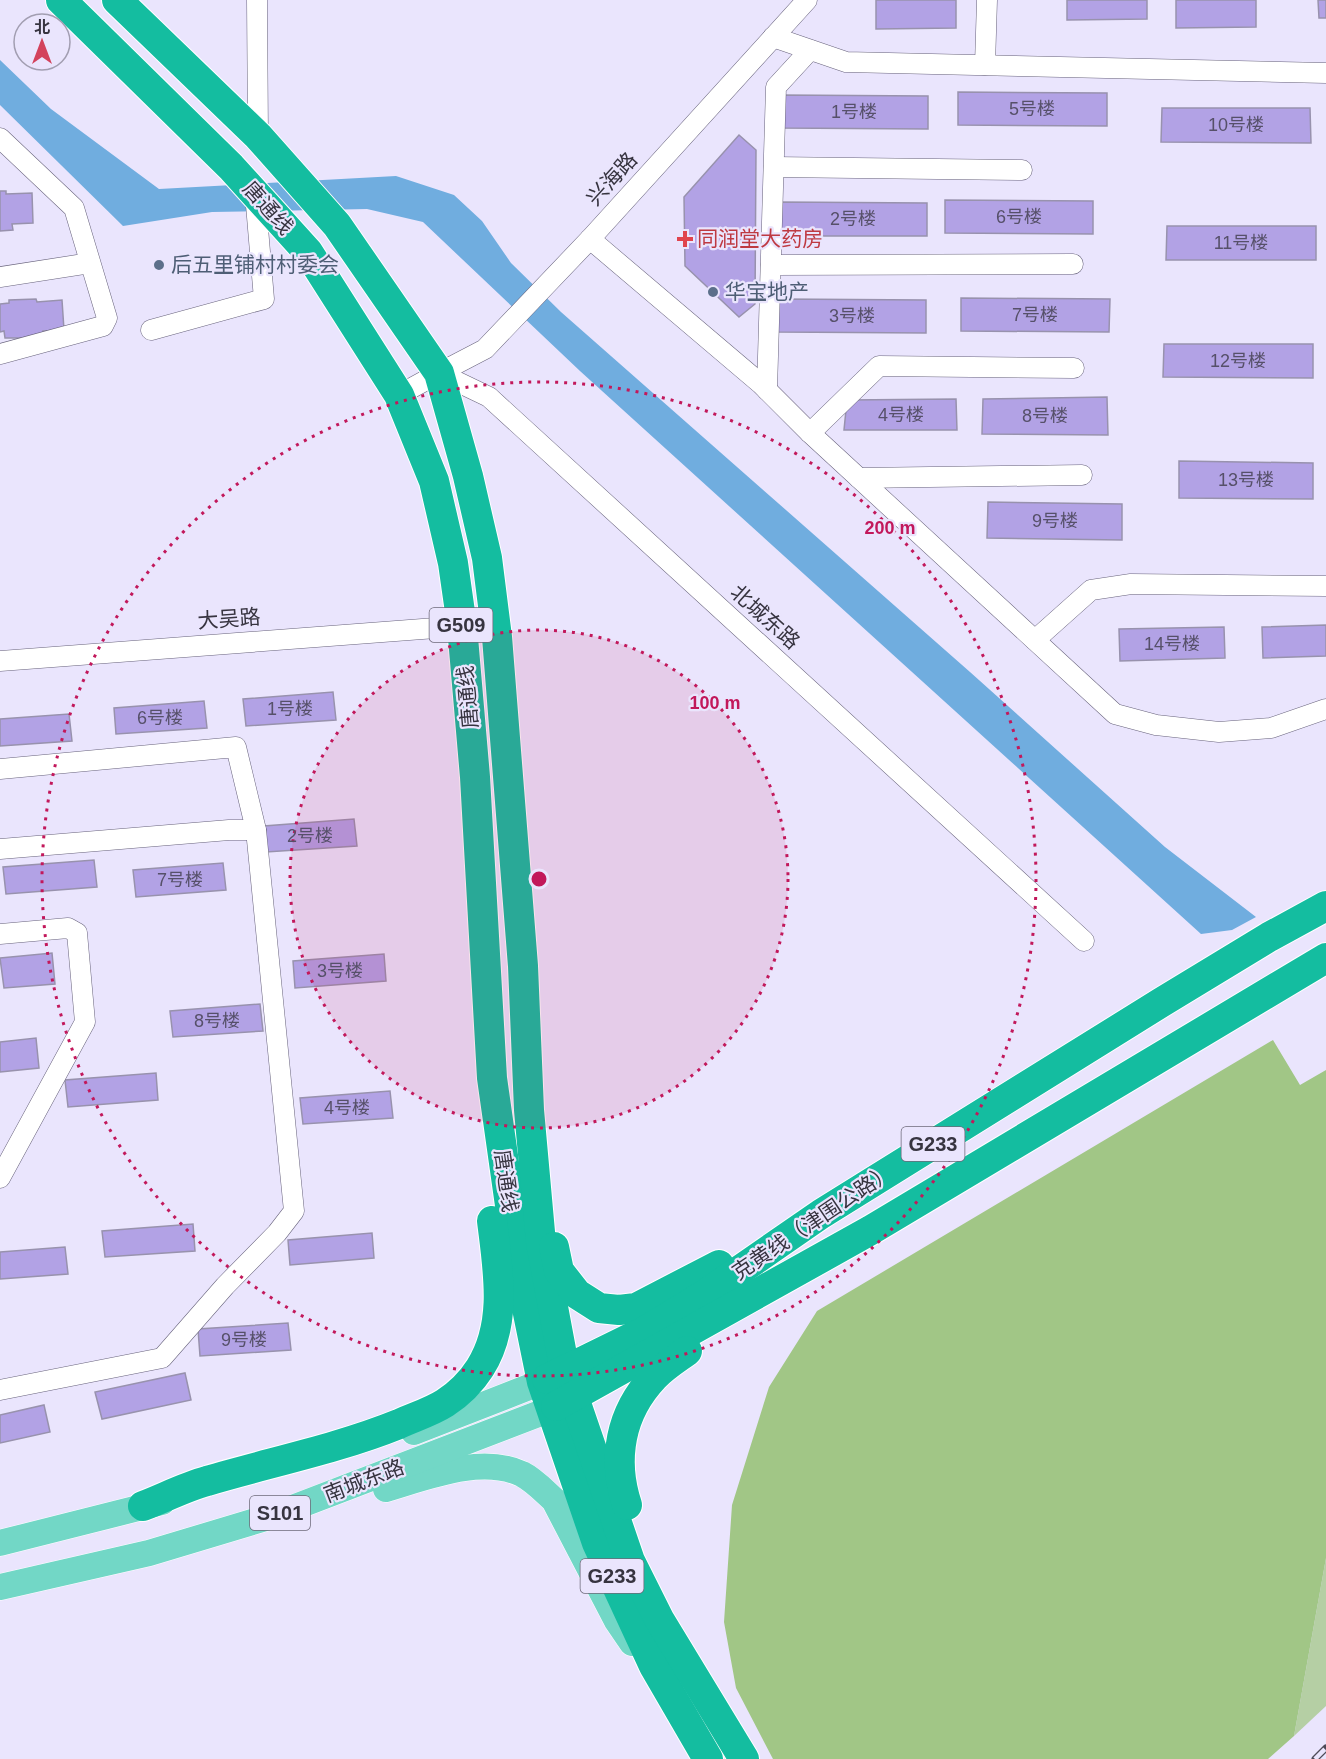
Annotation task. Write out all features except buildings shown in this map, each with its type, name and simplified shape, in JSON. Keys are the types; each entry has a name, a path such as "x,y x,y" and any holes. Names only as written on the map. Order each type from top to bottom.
{"highway":[{"name":"唐通线","path":"61,0 231,166 308,252 399,395 434,481 453,563 462,626 475,777 492,1078 519,1269 558,1390"},
{"name":"唐通线","path":"117,0 258,136 337,225 439,373 468,476 487,558 497,637 523,966 529,1110 558,1390"},
{"name":"克黄线（津围公路）","path":"558,1390 645,1331 704,1295 821,1214 1162,1002 1269,937 1326,906"},
{"name":"克黄线（津围公路）","path":"558,1390 813,1262 1326,958"},
{"path":"143,1506 203,1482 379,1432 444,1404 467,1386 481,1368 498,1321 498,1274 489,1191 486,1120 492,1078"},
{"path":"529,1110 543,1160 548,1208 559,1271 577,1294 599,1308 619,1310 636,1308 753,1246 821,1214"},
{"name":"G233","path":"744,1759 709,1701 638,1539 624,1495 619,1469 621,1440 629,1414 641,1393 655,1376 751,1309 813,1262"},
{"name":"G233","path":"558,1390 597,1543 654,1666 708,1759"},
{"name":"G509","path":"558,1390 630,1561 659,1619 709,1701"}],"main road":[{"name":"南城东路","path":"0,1543 143,1506 288,1474 558,1390"},
{"name":"南城东路","path":"0,1587 149,1553 272,1516 558,1390"},
{"path":"272,1516 321,1508 423,1479 481,1466 505,1467 523,1474 554,1500 617,1621 654,1666"}],"street":[{"path":"257,0 258,136"},
{"name":"兴海路","path":"439,373 485,349 590,239 807,0"},
{"path":"985,65 987,0"},
{"path":"773,37 846,62 1326,73"},
{"path":"767,390 776,87 810,50"},
{"path":"0,138 74,208 107,318 103,326 0,354"},
{"path":"774,167 1022,170"},
{"path":"151,330 264,299 255,193"},
{"path":"590,239 767,390 810,433 1115,714 1156,725 1219,732 1271,728 1326,709"},
{"path":"0,277 90,263"},
{"path":"771,265 1073,264"},
{"path":"810,433 879,366 1074,368"},
{"path":"399,395 439,373"},
{"name":"北城东路","path":"439,373 489,397 1084,941"},
{"path":"859,478 1082,476"},
{"path":"1035,640 1091,590 1131,584 1326,586"},
{"name":"大吴路","path":"0,661 462,626"},
{"path":"0,770 236,747 256,830 294,1211 162,1358 0,1390"},
{"path":"0,849 229,830 256,830"},
{"path":"0,934 68,928 77,933 85,1022 0,1178"}],"green space":[{"path":"1273,1040 1300,1085 1326,1070 1326,1558 1294,1736 1268,1759 773,1759 736,1688 724,1622 732,1505 769,1387 817,1311"},
{"path":"1326,1558 1326,1706 1294,1736"}],"water":[{"path":"0,60 51,109 159,189 396,176 454,195 482,221 511,263 561,312 1165,847 1256,917 1232,930 1201,934 580,371 423,222 367,209 212,212 123,226 0,105"}],"railway":[{"path":"1315,1759 1326,1748"}],"place":[{"name":"同润堂大药房","path":"685,239"},
{"name":"后五里铺村村委会","path":"159,265"},
{"name":"华宝地产","path":"713,292"}]}
